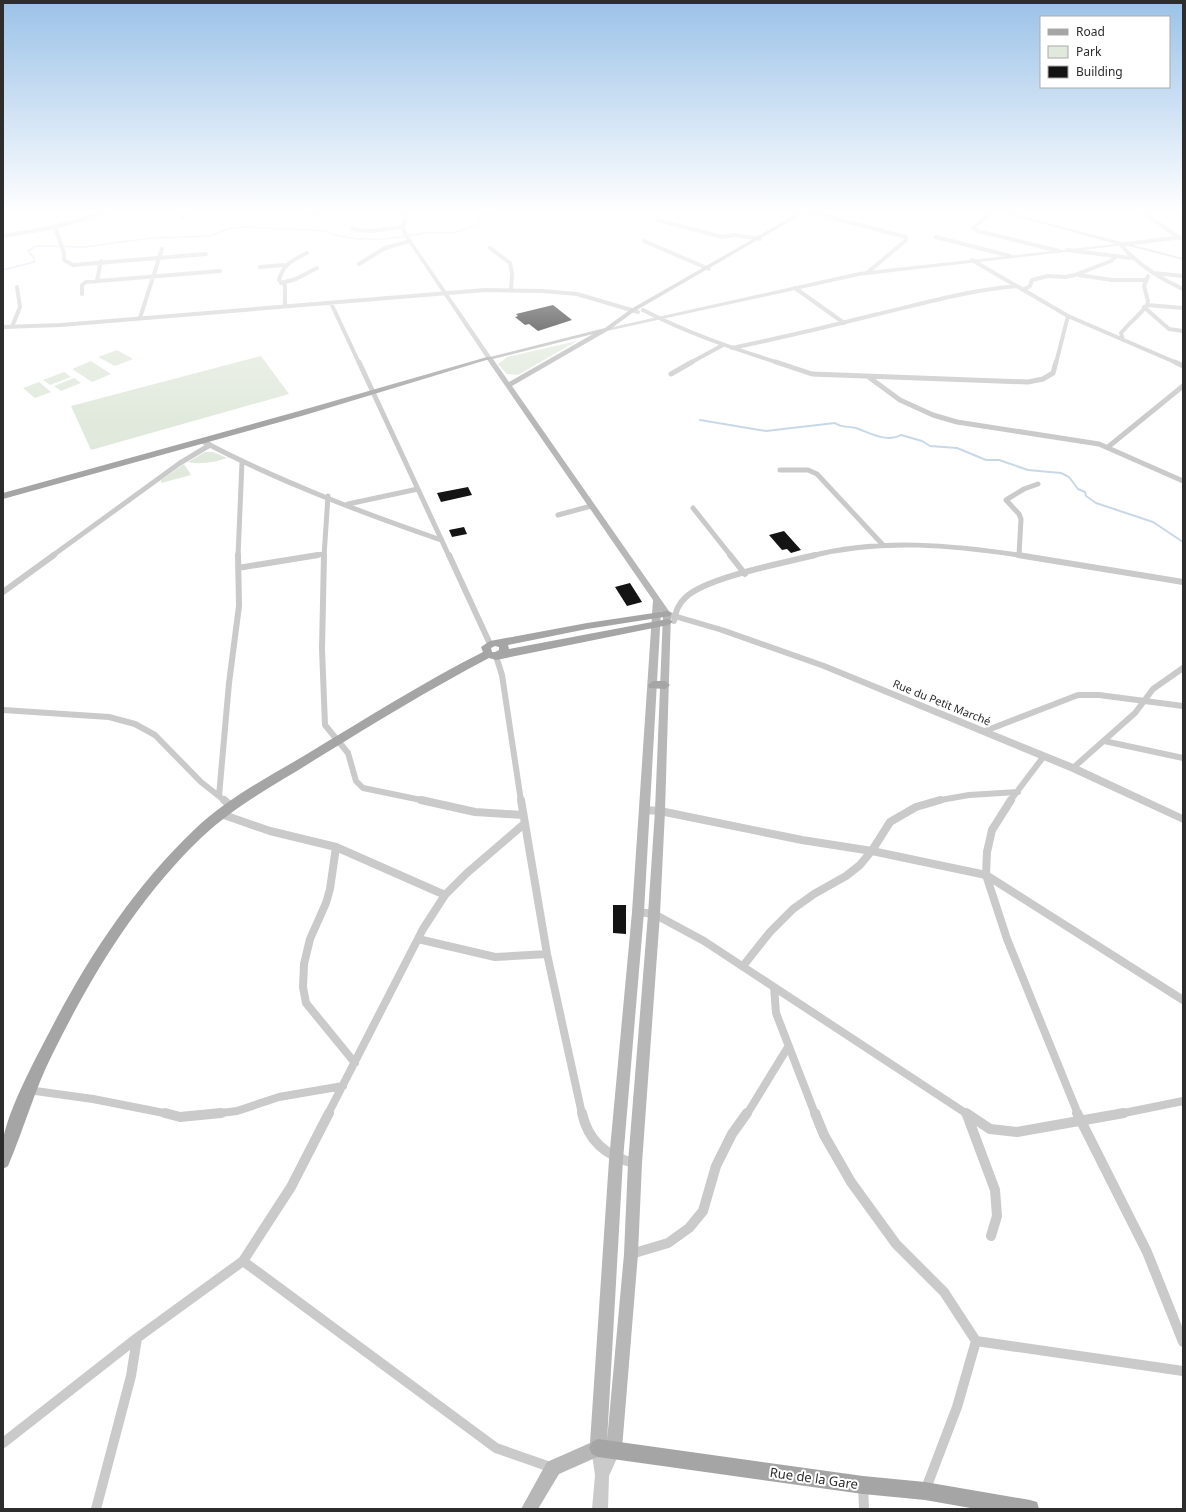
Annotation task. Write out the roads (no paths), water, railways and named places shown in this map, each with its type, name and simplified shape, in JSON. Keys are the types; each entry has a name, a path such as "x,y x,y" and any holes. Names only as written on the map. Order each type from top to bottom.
{"main road":[{"path":"636,311 685,283"},
{"path":"508,385 685,283"},
{"path":"3,496 33,489 202,440 373,393 490,358 607,329"},
{"path":"490,358 590,506 657,599 666,618 645,810 638,912 616,1160 606,1449"},
{"path":"3,500 33,489"},
{"path":"3,1161 28,1090 72,1004 121,924 172,860 231,806 277,775 454,671 495,650 587,626 666,618"},
{"path":"495,650 591,637 666,618"},
{"path":"587,626 591,637"},
{"path":"606,1449 631,1254 635,1163 654,914 660,811 659,685"},
{"path":"529,1509 552,1468 606,1449"},
{"name":"Rue de la Gare","path":"606,1449 863,1485 925,1491 1030,1509"}],"street":[{"path":"82,294 82,284 89,283"},
{"path":"140,318 152,283"},
{"path":"281,283 285,285 285,306"},
{"path":"437,283 490,358"},
{"path":"511,283 511,290"},
{"path":"607,329 821,283"},
{"path":"995,288 1000,283"},
{"path":"1011,283 1068,316 1183,366"},
{"path":"1023,290 1030,286 1031,283"},
{"path":"1146,283 1144,292 1147,304 1169,329 1183,331"},
{"path":"1170,283 1183,289"},
{"path":"732,348 844,323 944,298 995,288 1017,286"},
{"path":"12,327 20,307 17,287"},
{"path":"795,288 844,323"},
{"path":"3,327 140,318 444,293 511,290 576,294 658,317 671,325 723,345 812,374 870,378 1028,382 1043,379 1053,373 1068,316"},
{"path":"331,303 441,540 495,650 502,675 524,819 547,954 585,1126 596,1144 616,1160 635,1163"},
{"path":"1147,304 1183,308"},
{"path":"1123,340 1121,333 1129,323 1139,316 1147,304"},
{"path":"671,374 723,345"},
{"path":"870,378 900,401 935,417 957,422 1093,443 1108,447 1183,481"},
{"path":"1108,447 1183,386"},
{"path":"202,440 242,462 348,504 386,521 441,540"},
{"path":"3,592 180,463 210,445"},
{"path":"219,796 229,684 239,606 238,568 242,462"},
{"path":"780,470 808,470 817,474 883,544"},
{"path":"1019,555 1021,519 1019,514 1006,500 1024,489 1038,484"},
{"path":"348,504 418,489"},
{"path":"328,496 324,554 322,649 325,725 336,741 348,753 356,781 363,788 475,812 524,819"},
{"path":"558,515 590,506"},
{"path":"693,508 745,574"},
{"path":"666,618 692,592 718,581 853,546 883,544 916,545 1019,555 1183,582"},
{"path":"238,568 324,554"},
{"name":"Rue du Petit Marché","path":"666,618 686,620 722,630 824,666 1073,768 1183,819"},
{"path":"1073,768 1135,713 1153,689 1183,668"},
{"path":"985,731 1078,695 1099,695 1183,706"},
{"path":"3,710 109,717 135,724 155,735 202,782 231,806"},
{"path":"1104,741 1183,758"},
{"path":"1044,756 992,830 987,852 986,875 1007,939 1081,1122 1147,1252 1183,1342"},
{"path":"743,966 768,933 788,913 809,898 842,880 862,864 872,851 889,823 901,815 929,803 954,797 1018,792"},
{"path":"645,810 660,811 802,840 872,851 986,875 1183,1000"},
{"path":"222,814 243,823 270,831 336,847 445,895"},
{"path":"3,1443 137,1338 243,1261 291,1187 418,939 445,895 524,819"},
{"path":"336,847 330,889 326,903 310,939 304,964 303,987 306,1003 355,1063"},
{"path":"638,912 654,914 743,966 967,1116 990,1129 1017,1132 1081,1122 1183,1101"},
{"path":"418,939 459,950 495,956 547,954"},
{"path":"774,987 776,1013 824,1135 851,1182 896,1244 944,1292 976,1341 1183,1371"},
{"path":"631,1254 668,1243 689,1228 703,1211 716,1166 732,1134 751,1108 788,1046"},
{"path":"28,1090 108,1102 153,1110 180,1117 237,1111 279,1097 343,1086"},
{"path":"967,1116 995,1190 997,1216 990,1236"},
{"path":"243,1261 496,1448 552,1468"},
{"path":"96,1509 131,1376 137,1338"},
{"path":"925,1491 957,1407 976,1341"},
{"path":"600,1509 602,1475 606,1449"},
{"path":"863,1485 864,1509"}],"waterway":[{"path":"700,420 766,431 835,423 837,425 856,428 884,438 901,435 922,441 930,446 957,448 986,460 999,460 1028,470 1061,473 1069,477 1078,489 1085,492 1086,496 1096,503 1153,522 1183,542"}]}
